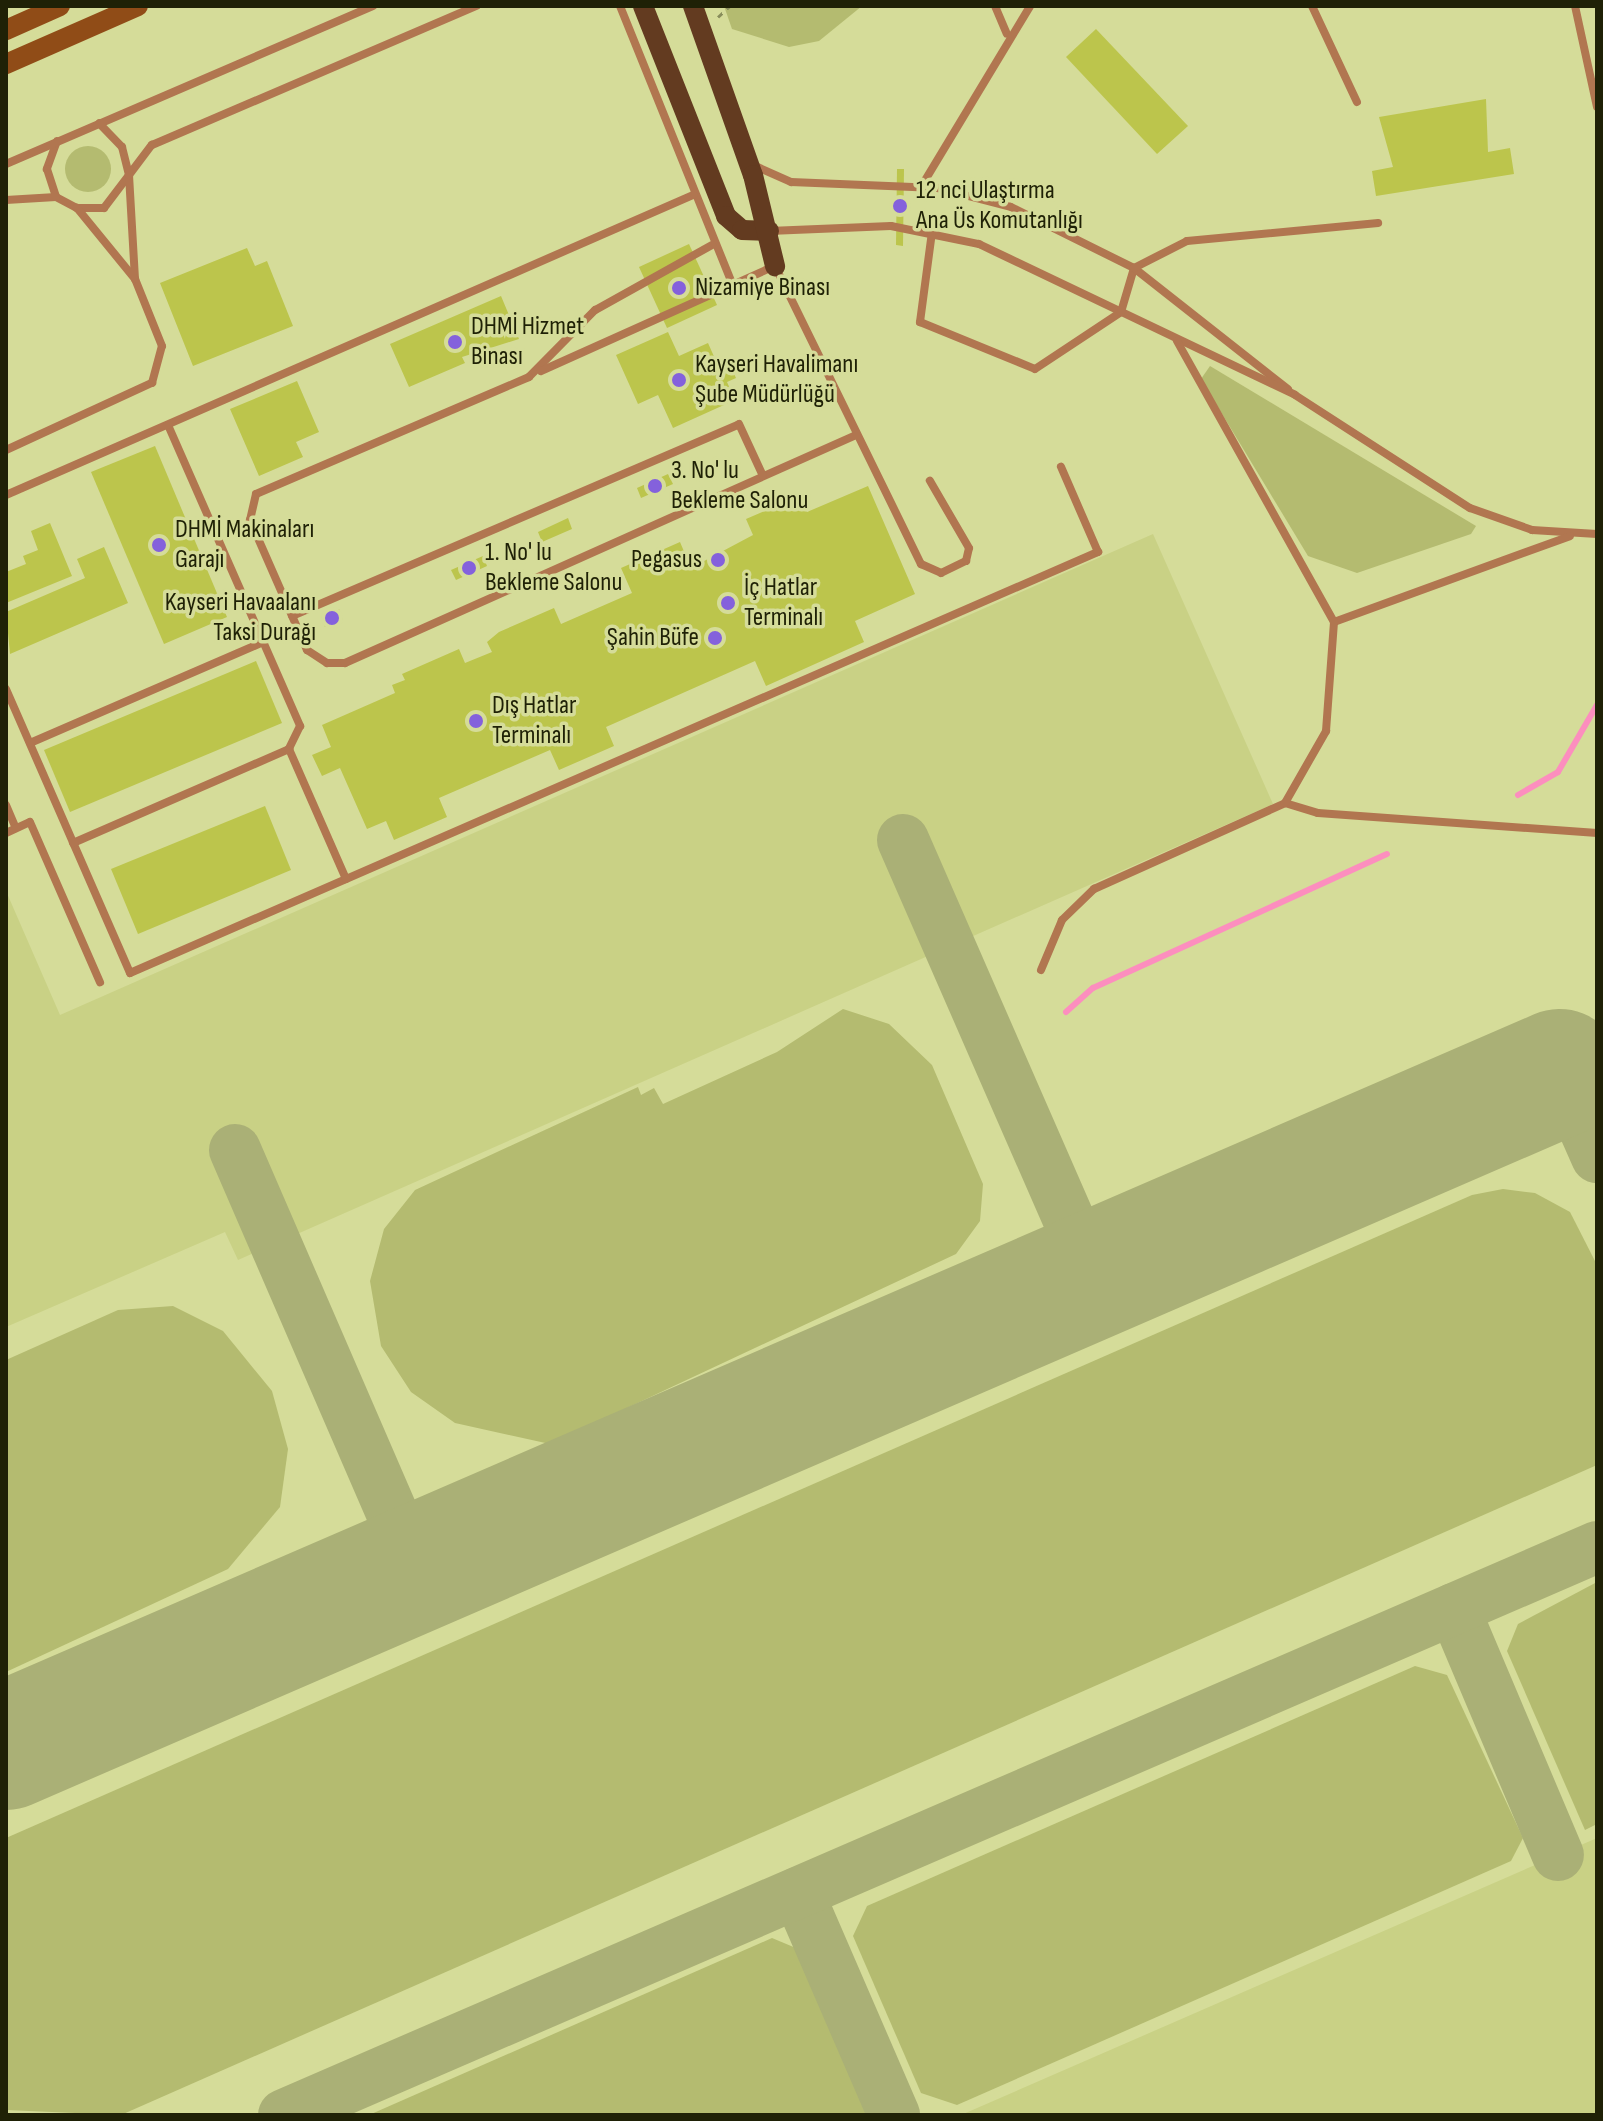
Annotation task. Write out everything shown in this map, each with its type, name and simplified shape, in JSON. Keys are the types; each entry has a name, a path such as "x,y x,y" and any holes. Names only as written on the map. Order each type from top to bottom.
{"main road":[{"path":"6,30 60,6"},
{"path":"6,64 138,6"},
{"path":"643,6 726,216 742,230 769,231"},
{"path":"693,6 748,162 769,231 775,266"}],"lane":[{"path":"6,164 373,6"},
{"path":"77,208 104,208 152,145 476,6"},
{"path":"620,6 712,245 733,286"},
{"path":"995,6 1007,34"},
{"path":"921,187 1007,34 1030,6"},
{"path":"1312,6 1357,102"},
{"path":"1575,6 1597,107"},
{"path":"99,123 122,147 129,175 135,279"},
{"path":"56,197 47,169 57,141"},
{"path":"748,162 791,182 921,187 1011,207 1134,268 1295,395 1470,508 1522,528 1597,534"},
{"path":"6,495 693,195"},
{"path":"6,200 56,197 77,208 135,279 162,346 152,383 6,450"},
{"path":"932,232 920,322 1035,369 1121,312 1134,268 1187,241 1378,223"},
{"path":"769,231 862,224 932,232 1008,255 1176,341 1295,395"},
{"path":"529,377 595,310 712,245"},
{"path":"856,435 345,663 313,656 250,520 256,494 529,377 775,266 921,564 941,573 966,561 969,548 930,481"},
{"path":"1041,970 1062,920 1094,889 1285,803 1326,731 1334,622 1176,341"},
{"path":"292,616 739,424 763,476"},
{"path":"73,843 289,749 300,726 168,425"},
{"path":"6,689 130,973 1098,552 1061,467"},
{"path":"1334,622 1576,534"},
{"path":"30,743 263,642"},
{"path":"289,749 346,879"},
{"path":"1285,803 1318,813 1597,833"},
{"path":"6,805 16,828"},
{"path":"6,833 30,822 100,982"}],"shaded area":[{"path":"724,6 862,6 819,41 789,47 732,29"},
{"path":"88,146 104,153 111,169 104,185 88,192 72,185 65,169 72,153"},
{"path":"1210,366 1476,526 1471,534 1357,573 1308,556 1201,379"},
{"path":"1153,534 1273,804 238,1260 225,1232 6,1327 6,891 60,1015"},
{"path":"843,1009 889,1024 932,1065 983,1184 980,1221 956,1254 550,1444 455,1423 411,1392 381,1346 370,1281 384,1229 415,1190 638,1087 641,1095 654,1088 663,1104 777,1052"},
{"path":"1503,1189 1535,1193 1570,1212 1597,1265 1597,1465 121,2115 6,2110 6,1838 1472,1195"},
{"path":"173,1306 223,1331 272,1391 288,1449 280,1507 228,1569 6,1672 6,1360 118,1310"},
{"path":"1597,1582 1597,1824 1585,1830 1507,1651 1518,1624"},
{"path":"1415,1666 1447,1675 1523,1838 1511,1861 957,2105 921,2093 853,1936 867,1906"},
{"path":"1597,1838 1597,2115 961,2115 1558,1855"},
{"path":"772,1938 803,1951 891,2115 369,2115"}],"building":[{"path":"1096,29 1188,126 1157,154 1066,57"},
{"path":"1486,99 1488,152 1510,148 1514,174 1376,196 1372,171 1393,167 1379,117"},
{"name":"12 nci Ulaştırma Ana Üs Komutanlığı","path":"897,169 904,169 903,246 896,245"},
{"name":"Nizamiye Binası","path":"689,244 717,305 667,328 639,267"},
{"path":"247,248 255,266 267,261 293,326 193,366 160,283"},
{"name":"DHMİ Hizmet Binası","path":"501,296 519,339 462,357 465,363 409,387 390,344"},
{"name":"Kayseri Havalimanı Şube Müdürlüğü","path":"668,332 679,356 708,343 716,361 726,357 736,378 727,382 735,400 673,428 658,395 638,404 616,355"},
{"path":"297,381 319,432 296,442 303,457 259,476 230,409"},
{"name":"DHMİ Makinaları Garajı","path":"155,446 227,617 164,644 91,472"},
{"name":"3. No' lu Bekleme Salonu","path":"668,474 673,484 641,498 637,488"},
{"path":"868,486 915,594 855,621 864,642 766,686 755,661 606,727 614,746 559,770 550,750 439,798 447,817 394,840 386,821 367,829 340,768 322,776 312,755 331,747 322,725 395,693 392,685 405,680 402,674 459,649 465,663 492,652 487,642 499,632 554,608 561,624 632,593 621,568 680,542 691,568 753,535 746,519 800,496 807,512"},
{"path":"568,518 572,529 542,542 538,532"},
{"path":"50,523 72,576 6,603 6,572 26,564 23,556 38,550 31,531"},
{"path":"104,547 128,603 10,654 6,612 85,578 77,559"},
{"name":"1. No' lu Bekleme Salonu","path":"483,556 487,566 456,580 451,570"},
{"name":"Kayseri Havaalanı Taksi Durağı","path":"339,609 343,619 325,627 321,617"},
{"path":"256,661 282,723 70,812 44,750"},
{"path":"265,806 291,870 138,934 111,869"}],"waterway":[{"path":"1518,795 1558,772 1597,705"},
{"path":"1066,1012 1093,988 1387,854"}],"taxiway":[{"path":"903,840 1093,1275"},
{"path":"1560,1073 1597,1157"},
{"path":"235,1150 416,1568"},
{"path":"284,2115 1597,1547"},
{"path":"1454,1609 1558,1855"},
{"path":"798,1893 894,2115"}],"runway":[{"path":"6,1746 1560,1073"}],"place":[{"name":"12 nci Ulaştırma Ana Üs Komutanlığı","path":"900,206"},
{"name":"Nizamiye Binası","path":"679,288"},
{"name":"DHMİ Hizmet Binası","path":"455,342"},
{"name":"Kayseri Havalimanı Şube Müdürlüğü","path":"679,380"},
{"name":"3. No' lu Bekleme Salonu","path":"655,486"},
{"name":"DHMİ Makinaları Garajı","path":"159,545"},
{"name":"Pegasus","path":"718,560"},
{"name":"1. No' lu Bekleme Salonu","path":"469,568"},
{"name":"İç Hatlar Terminalı","path":"728,603"},
{"name":"Kayseri Havaalanı Taksi Durağı","path":"332,618"},
{"name":"Şahin Büfe","path":"715,638"},
{"name":"Dış Hatlar Terminalı","path":"476,721"}]}
